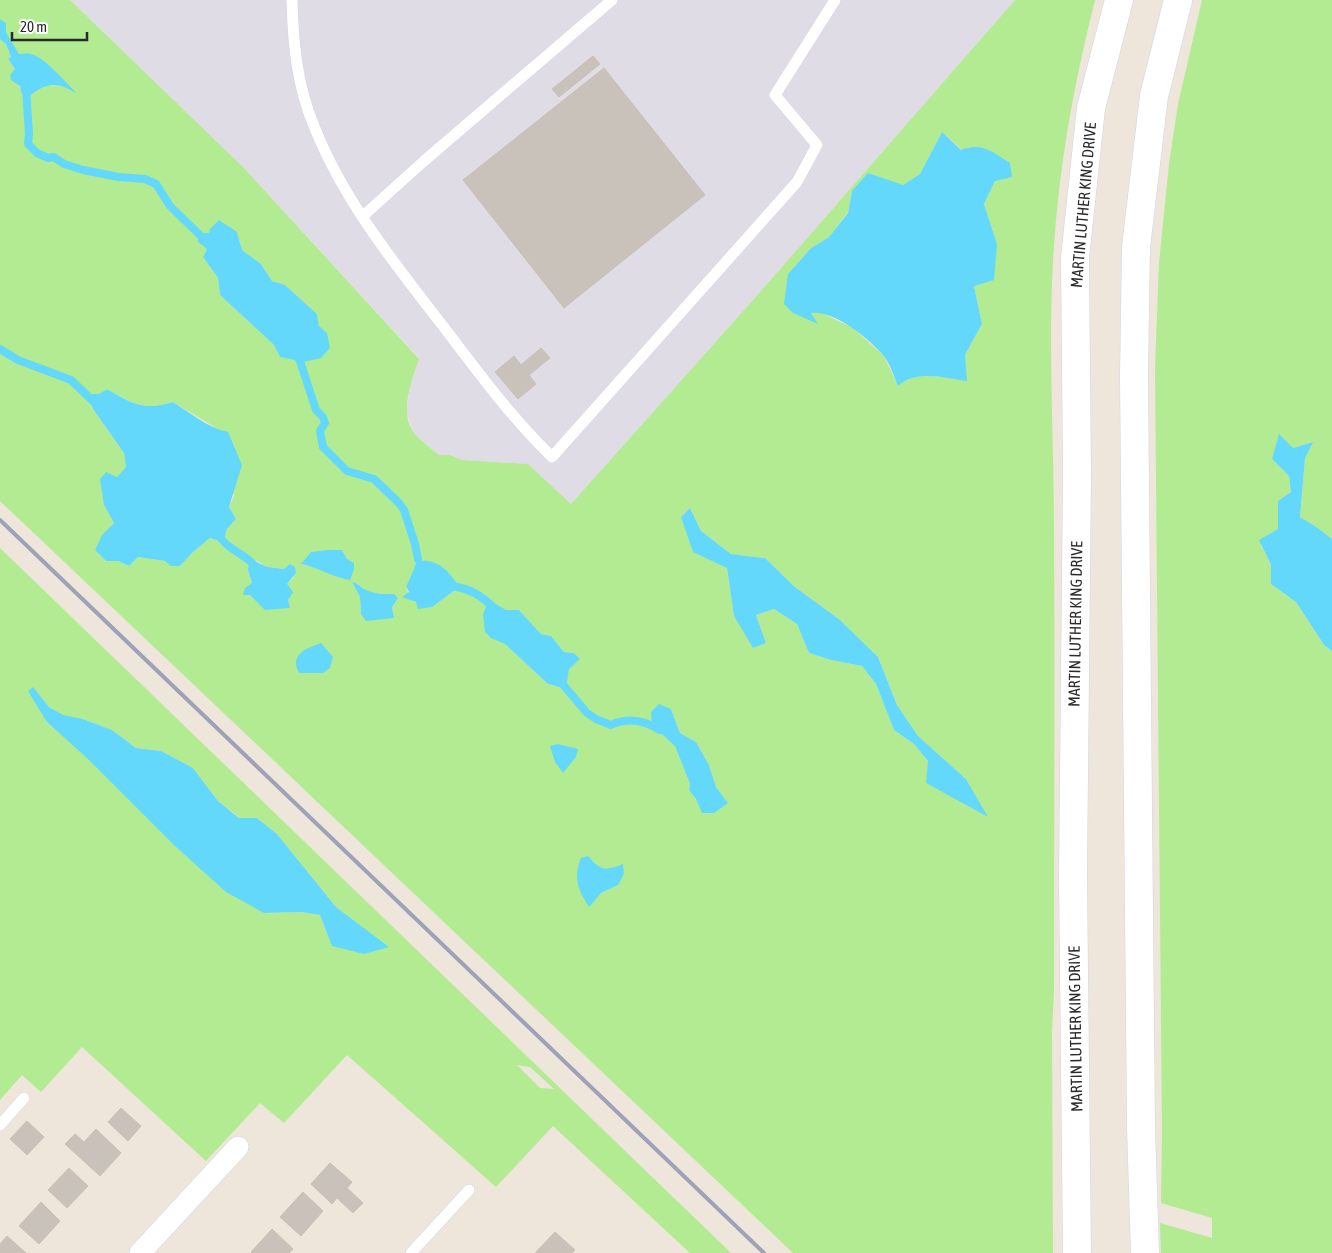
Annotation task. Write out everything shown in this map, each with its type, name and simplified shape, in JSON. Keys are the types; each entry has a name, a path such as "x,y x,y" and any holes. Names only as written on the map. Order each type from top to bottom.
{"main road":[{"name":"MARTIN LUTHER KING DRIVE","path":"1077,1253 1073,876 1077,475 1075,258 1091,108 1119,0"},
{"path":"1145,1253 1141,1128 1134,406 1136,247 1154,96 1178,0"}],"street":[{"path":"140,1253 238,1147"}],"lane":[{"path":"292,0 293,33 298,76 314,126 338,174 398,269 471,363 530,435 552,457 797,182 818,145 776,95 835,0"},
{"path":"363,216 424,161 612,0"},
{"path":"0,1125 24,1098"},
{"path":"412,1253 469,1190"}],"shaded area":[{"path":"70,0 1015,0 754,299 571,504 528,464 462,460 450,455 439,455 414,434 406,411 410,388 419,358 244,168"}],"green space":[{"path":"0,0 70,0 244,168 419,359 410,387 407,407 407,417 415,434 439,455 450,455 462,460 528,464 571,504 754,299 1015,0 1095,0 1073,97 1059,194 1053,261 1051,362 1054,497 1053,1253 793,1253 0,501 0,39 6,44 11,57 8,59 15,69 21,92 26,98 45,86 67,87 31,54 19,54 5,31 6,24 0,19","holes":["942,132 962,150 970,147 995,181 984,204 997,244 974,286 982,324 965,355 943,377 913,377 898,386 884,356 853,328 820,312 811,312 817,324 788,274 811,248 829,237 848,212 852,191 902,186 920,174","237,232 242,250 261,264 272,281 285,285 317,314 319,326 280,357 274,345 220,295 218,278 203,257 207,249","107,389 124,399 146,406 163,405 173,402 221,431 234,496 229,507 236,519 227,529 223,542 210,538 180,566 165,561 138,557 129,566 118,561 106,561 95,550 102,536 114,523 104,505 117,477 126,467 124,453 93,409 87,395 99,394","690,508 701,531 731,554 765,558 795,587 840,620 878,657 897,705 918,736 966,779 987,817 928,761 914,744 894,730 876,684 862,666 831,660 809,653 797,624 774,609 756,615 766,643 734,616 727,568 681,517","326,550 342,550 347,559 343,579 311,566 302,565 312,552","416,550 421,561 416,602 410,599 406,586 416,561 414,553","255,560 268,567 284,569 294,577 287,584 290,608 263,606 250,595 252,583 248,570","352,582 370,592 394,594 392,607 394,618 361,614 360,597","519,610 541,634 551,636 564,652 574,653 565,689 548,684 505,644","671,709 680,733 696,742 709,765 716,787 728,803 702,812 689,790 690,784 675,746","588,856 597,867 610,869 618,885 601,893"]},
{"path":"1202,0 1332,0 1332,539 1300,517 1305,457 1312,442 1293,448 1272,459 1289,476 1291,492 1278,501 1278,529 1261,545 1271,565 1271,584 1296,602 1324,645 1332,651 1332,1253 1161,1253 1160,1223 1212,1238 1212,1218 1161,1203 1162,1132 1155,368 1159,263 1169,164 1178,104"},
{"path":"0,548 731,1253 690,1253 553,1126 496,1187 347,1055 284,1123 260,1103 206,1161 82,1047 41,1092 22,1075 0,1100","holes":["33,688 49,707 63,716 83,719 112,730 136,748 161,751 193,768 218,801 240,818 257,818 277,834 336,907 388,947 333,946 320,915 301,912 264,913 47,722","517,1065 530,1067 554,1089 540,1088"]}],"water":[{"path":"0,19 6,23 6,32 19,54 31,54 42,60 56,71 77,94 63,87 51,85 39,90 26,99 21,92 20,86 11,80 10,75 15,69 8,59 11,57 6,44 0,39"},
{"path":"942,132 961,150 975,147 987,149 1010,163 1012,177 995,181 984,204 997,244 994,280 974,286 982,324 965,355 967,381 922,376 905,381 898,386 885,358 860,333 840,320 820,313 811,313 818,324 793,313 784,304 788,274 811,248 829,237 848,213 852,191 868,173 903,185 920,174"},
{"path":"219,220 237,232 242,250 261,264 272,281 285,285 317,314 319,326 327,333 330,348 321,358 304,362 280,357 274,345 220,295 218,278 203,257 207,249 198,242 198,233 209,233 210,229"},
{"path":"107,389 124,399 146,406 163,405 173,402 206,423 228,432 242,465 229,507 236,519 227,529 223,542 210,538 180,566 171,566 165,561 138,557 129,566 118,561 106,561 95,550 102,535 114,523 104,505 100,479 106,472 117,477 126,467 124,453 93,409 86,394 99,394"},
{"path":"1279,434 1293,448 1313,442 1305,458 1300,517 1332,539 1332,651 1324,645 1296,602 1271,584 1271,565 1259,540 1278,529 1278,501 1291,492 1289,476 1272,459"},
{"path":"690,508 701,531 731,554 765,558 795,587 840,620 878,657 897,705 918,736 966,779 988,817 926,783 928,761 914,744 894,730 876,684 862,666 831,660 809,653 797,624 774,609 756,615 766,643 753,648 734,616 727,568 693,552 681,517"},
{"path":"342,550 347,559 354,563 350,580 301,564 311,552"},
{"path":"417,550 421,561 433,562 443,568 459,587 432,607 418,609 416,602 402,597 409,592 406,586 415,566 414,553"},
{"path":"249,559 268,567 284,569 290,564 295,567 296,573 287,584 293,592 288,600 290,608 265,610 250,595 243,595 245,588 252,583 248,570"},
{"path":"352,582 372,592 394,594 398,598 392,607 394,618 366,621 361,614 360,597"},
{"path":"489,600 506,610 519,610 541,634 551,636 564,652 574,653 580,659 569,669 566,689 548,684 505,644 491,638 485,632 483,614"},
{"path":"321,643 333,657 330,668 323,673 299,673 296,667 298,657 305,650"},
{"path":"33,687 49,707 63,715 83,719 112,730 136,748 161,751 193,768 218,801 239,818 257,818 277,834 336,907 389,947 364,954 332,946 320,915 301,912 264,913 226,892 175,846 89,760 47,722 28,691"},
{"path":"659,704 671,709 680,733 696,742 709,765 716,787 728,803 714,813 702,813 696,799 689,790 690,784 675,746 652,725 651,712"},
{"path":"558,744 578,749 576,757 563,773 555,762 550,746"},
{"path":"588,856 596,865 604,868 612,868 623,864 624,874 618,885 601,893 589,907 582,895 577,878 581,858"}],"building":[{"path":"593,56 600,64 559,97 552,89"},
{"path":"604,68 705,195 564,308 463,180"},
{"path":"541,348 550,358 529,375 536,384 518,399 495,372 514,356 521,365"},
{"path":"121,1108 141,1126 128,1141 108,1122"},
{"path":"27,1121 44,1137 27,1155 10,1139"},
{"path":"96,1129 121,1153 100,1176 65,1144 75,1134 84,1142"},
{"path":"330,1163 352,1182 347,1188 363,1203 353,1213 337,1198 332,1204 311,1184"},
{"path":"69,1168 88,1186 67,1208 48,1190"},
{"path":"303,1192 323,1211 301,1236 280,1217"},
{"path":"41,1202 60,1221 39,1244 19,1226"},
{"path":"272,1229 293,1249 289,1253 252,1253 251,1252"},
{"path":"555,1232 575,1250 572,1253 535,1253"},
{"path":"7,1236 26,1253 0,1253 0,1244"}],"waterway":[{"path":"26,88 28,144 37,153 48,158 54,157 64,164 83,170 119,177 145,179 156,184 170,206 205,240"},
{"path":"0,349 18,360 71,380 93,401"},
{"path":"296,354 316,410 323,417 325,423 320,431 323,447 347,471 374,479 399,503 404,510 418,559"},
{"path":"219,535 226,544 255,566"},
{"path":"450,586 463,588 474,593 494,608"},
{"path":"560,681 587,713 596,719 611,725 630,720 642,722 660,730"}],"railway":[{"path":"0,520 764,1253"}]}
